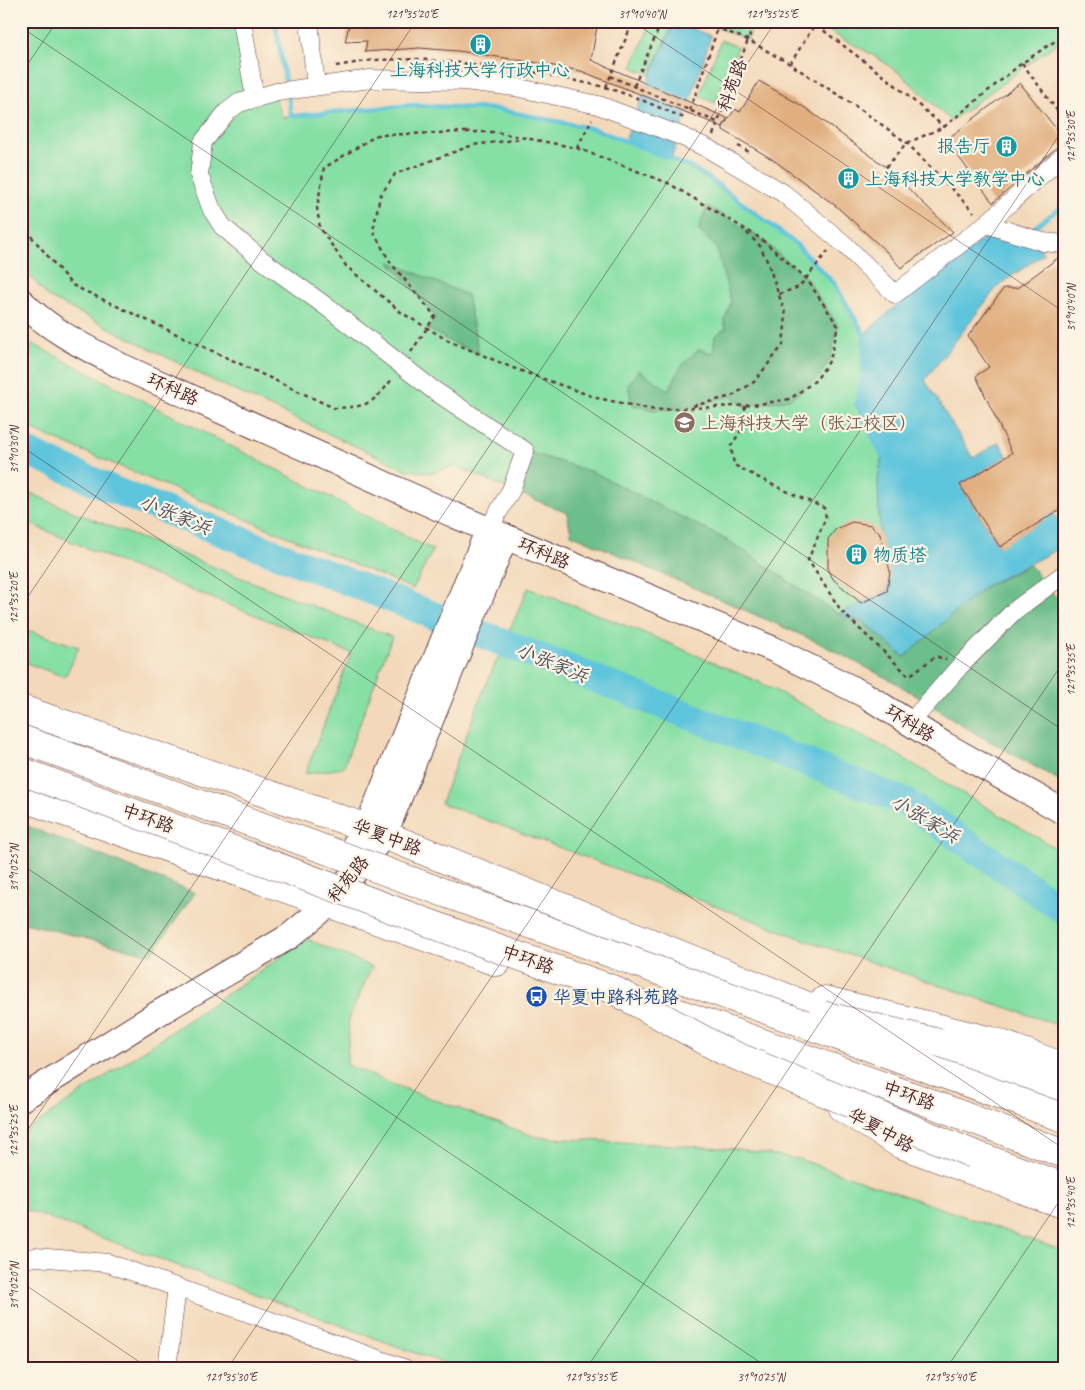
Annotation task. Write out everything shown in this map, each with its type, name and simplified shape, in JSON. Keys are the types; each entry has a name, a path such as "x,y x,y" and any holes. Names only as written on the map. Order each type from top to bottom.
{"main road":[{"name":"华夏中路","path":"21,709 376,832 961,1069 1064,1106"},
{"name":"中环路","path":"21,739 1064,1118"},
{"name":"中环路","path":"21,771 496,948 914,1097 1064,1154"},
{"name":"华夏中路","path":"21,797 736,1043 1064,1166"},
{"name":"华夏中路","path":"746,981 996,1042 1064,1067"},
{"path":"695,985 940,1043 1064,1088"},
{"path":"612,990 722,1050 973,1154 1064,1187"},
{"name":"华夏中路","path":"736,1043 900,1144 1064,1205"}],"street":[{"path":"242,21 255,99"},
{"path":"309,21 316,86"},
{"path":"402,366 262,260 223,226 212,210 199,175 203,142 227,112 239,104 277,92 370,79 465,81 515,87 598,105 629,117 685,128 707,148 783,193 838,238 895,294 986,224 1064,155"},
{"path":"986,224 1044,242 1064,244"},
{"name":"环科路","path":"21,300 32,312 74,342 494,540 775,650 865,695 1026,792 1064,812"},
{"name":"环科路","path":"21,320 67,354 115,378 494,540 770,662 858,706 938,757 1064,827"},
{"name":"科苑路","path":"21,1099 157,1014 290,936 376,832 494,540 525,451 432,389 402,366"},
{"path":"910,723 960,666 1014,611 1064,574"},
{"name":"科苑路","path":"21,1082 149,1002 320,901"},
{"path":"21,1259 36,1257 108,1263 406,1369"},
{"path":"167,1369 177,1288"}],"path":[{"path":"598,105 633,21"},
{"path":"634,86 662,21"},
{"path":"700,21 748,40 790,64 860,109 907,143 986,224"},
{"name":"科苑路","path":"707,148 755,21"},
{"path":"811,21 816,22 894,84 944,127"},
{"path":"790,64 816,22"},
{"path":"689,110 718,28"},
{"path":"886,167 907,143 944,127 1022,63 1064,35"},
{"path":"1022,63 1064,120"},
{"path":"610,76 718,122"},
{"path":"637,98 685,128"},
{"path":"577,148 591,122"},
{"path":"495,132 526,138 577,148 668,183 760,238 806,278 838,326 830,360 816,380 790,399 745,406 655,410 597,398 513,368 449,341 428,329 402,313 346,266 320,228 317,208 324,168 377,134 495,132"},
{"path":"21,224 72,285 334,408 358,407 378,397 402,366 435,316 390,262 373,231 380,196 395,174 473,145 526,138"},
{"path":"686,408 732,396 754,382 783,345 786,315 768,263 760,246 740,226"},
{"path":"779,294 799,287 823,257"},
{"path":"745,406 742,429 731,446 734,465 824,508 826,516 808,560 842,612 909,676 936,656 960,666"}],"green space":[{"path":"21,21 242,21 255,99 273,93 283,118 412,105 492,108 595,129 690,167 709,178 785,236 834,283 864,334 863,376 856,405 882,456 878,481 880,534 890,571 887,591 838,614 727,540 511,490 456,466 431,473 407,470 212,380 48,297 21,265"},
{"path":"652,21 674,22 650,75 632,67"},
{"path":"700,21 755,21 748,40"},
{"path":"818,21 1064,21 1064,38 951,121 902,75 875,56 815,24"},
{"path":"721,40 738,47 715,103 699,96"},
{"path":"707,206 760,238 806,278 838,326 830,360 816,380 790,399 745,406 731,396 686,408 655,410 632,405 628,385 638,370 669,390 681,366 699,349 713,353 715,336 726,328 724,322 731,302 716,247 698,230"},
{"path":"390,262 467,295 479,354 449,341 428,329 435,316"},
{"path":"21,338 433,550 413,589 21,425"},
{"path":"525,451 593,472 727,540 838,614 864,622 904,657 984,587 1030,565 1060,602 1064,604 1064,783 975,733 896,683 815,641 571,534 567,513 511,490"},
{"path":"21,489 74,512 392,637 343,768 305,774 351,653 115,560 21,520"},
{"path":"528,588 640,631 759,682 886,748 1064,853 1064,1027 808,941 441,803 482,694"},
{"path":"21,628 79,647 65,677 21,661"},
{"path":"21,822 195,893 151,955 21,922"},
{"path":"307,939 372,967 349,1018 347,1065 392,1084 536,1137 738,1149 799,1159 1064,1251 1064,1369 459,1369 21,1208 21,1134"}],"water":[{"path":"675,22 711,36 671,160 625,141 650,77"},
{"path":"987,236 1001,243 1008,236 1039,245 1043,254 998,286 925,380 973,458 999,442 1007,456 960,485 999,547 1054,513 1064,530 1064,546 984,587 904,657 864,622 838,614 887,591 890,571 880,534 878,481 882,455 856,405 863,376 864,334 894,308"}],"building":[{"name":"上海科技大学行政中心","path":"350,21 598,21 591,60 727,118 723,127 581,71 538,63 458,51 419,48 365,52 367,41 345,42"},
{"name":"上海科技大学教学中心","path":"759,81 804,107 886,167 953,232 901,268 888,253 836,206 772,159 723,130 735,109 740,112"},
{"name":"报告厅","path":"1020,83 1064,139 1064,145 1057,147 993,203 946,140"},
{"path":"1058,258 1064,266 1064,507 1000,547 960,485 1012,453 976,376 989,367 968,336 1004,288 1017,288"},
{"name":"物质塔","path":"852,522 871,525 880,534 890,571 887,591 861,603 834,580 828,571 828,539 836,529"}],"waterway":[{"path":"275,21 286,86"},
{"path":"288,94 291,116 412,105 496,109 595,129 690,167 709,178 796,244 834,283 864,334 863,376 856,405 858,407"},
{"path":"1028,232 1064,205"},
{"path":"861,414 882,456 887,459"},
{"name":"小张家浜","path":"21,449 116,491 907,803 1064,910"}],"place":[{"name":"上海科技大学行政中心","path":"480,45"},
{"name":"报告厅","path":"1007,146"},
{"name":"上海科技大学教学中心","path":"849,179"},
{"name":"上海科技大学（张江校区）","path":"685,423"},
{"name":"物质塔","path":"857,555"},
{"name":"华夏中路科苑路","path":"537,997"}]}
